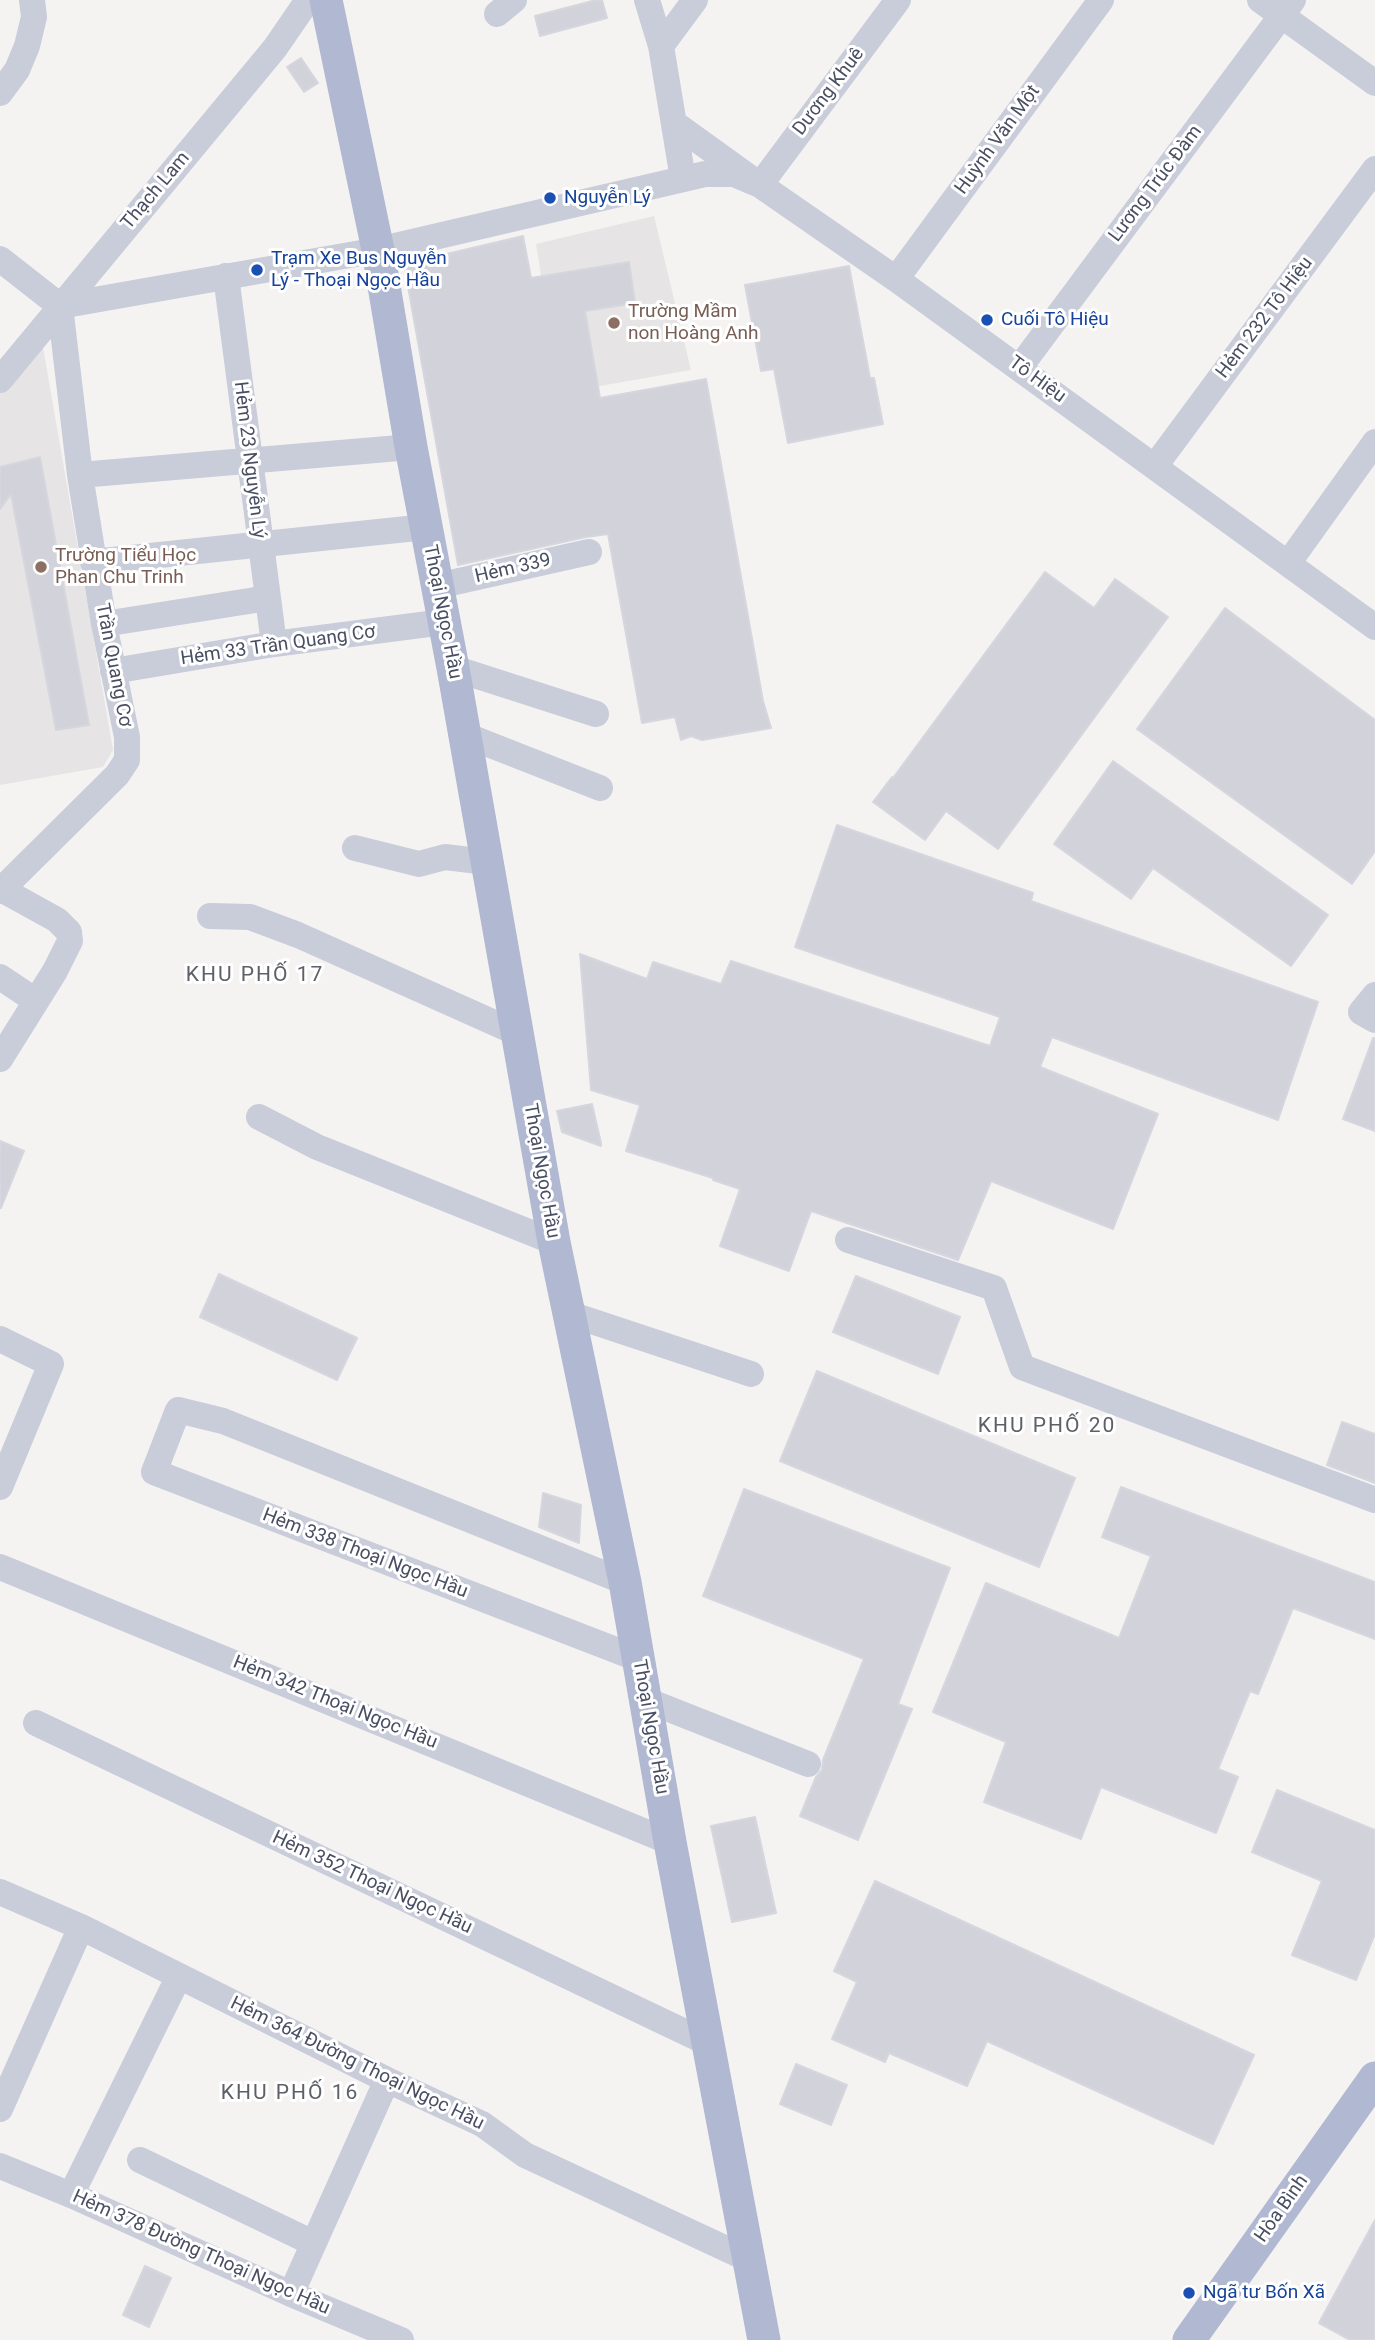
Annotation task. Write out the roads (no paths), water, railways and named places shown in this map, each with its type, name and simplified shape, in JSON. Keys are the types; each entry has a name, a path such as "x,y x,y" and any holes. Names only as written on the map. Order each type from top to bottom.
{"main road":[{"name":"Thoại Ngọc Hầu","path":"326,0 384,242 411,447 453,668 554,1242 625,1582 670,1842 764,2340"},
{"name":"Hòa Bình","path":"1189,2340 1372,2098"},
{"name":"Hòa Bình","path":"1216,2340 1372,2098"}],"street":[{"path":"0,93 17,71 27,46 34,17 32,0"},
{"name":"Thạch Lam","path":"0,380 275,48 308,0"},
{"path":"0,259 60,306 226,276 683,179 661,46 647,0"},
{"path":"661,46 695,0"},
{"name":"Dương Khuê","path":"760,185 898,0"},
{"name":"Huỳnh Văn Một","path":"896,279 1101,0"},
{"path":"1260,0 1287,8 1375,83"},
{"name":"Lương Trúc Đàm","path":"1020,367 1287,8"},
{"path":"674,123 760,185"},
{"name":"Hẻm 232 Tô Hiệu","path":"1155,466 1375,169"},
{"name":"Tô Hiệu","path":"683,179 720,173 747,178 760,185 1020,367 1375,627"},
{"name":"Hẻm 23 Nguyễn Lý","path":"226,276 274,644"},
{"name":"Trần Quang Cơ","path":"1,890 117,775 127,760 127,737 104,624 80,475 60,306"},
{"path":"1289,562 1375,442"},
{"path":"80,475 411,447"},
{"path":"93,562 426,527"},
{"name":"Hẻm 339","path":"437,586 589,552"},
{"path":"104,624 268,598"},
{"name":"Hẻm 33 Trần Quang Cơ","path":"113,671 274,644 444,622"},
{"path":"453,668 596,714"},
{"path":"465,735 600,788"},
{"path":"355,848 419,864 445,857 487,862"},
{"path":"0,1059 67,949 69,932 57,920 1,890"},
{"path":"210,916 250,917 287,930 517,1033"},
{"path":"0,977 36,1001"},
{"path":"1375,995 1361,1012 1375,1020"},
{"path":"259,1117 317,1147 554,1242"},
{"path":"848,1240 994,1288 1022,1367 1375,1500"},
{"path":"570,1314 751,1374"},
{"path":"0,1339 51,1364 0,1487"},
{"name":"Hẻm 338 Thoại Ngọc Hầu","path":"625,1582 223,1421 178,1410 154,1472 639,1659"},
{"name":"Hẻm 342 Thoại Ngọc Hầu","path":"0,1567 670,1842"},
{"path":"646,1700 808,1764"},
{"name":"Hẻm 352 Thoại Ngọc Hầu","path":"36,1723 708,2043"},
{"name":"Hẻm 364 Đường Thoại Ngọc Hầu","path":"0,1892 81,1927 387,2080 482,2124 525,2155 748,2259"},
{"path":"0,2109 81,1927"},
{"path":"71,2195 179,1976"},
{"path":"290,2294 387,2080"},
{"path":"140,2160 313,2243"},
{"name":"Hẻm 378 Đường Thoại Ngọc Hầu","path":"0,2166 401,2340"}],"place":[{"name":"Nguyễn Lý","path":"550,198"},
{"name":"Trạm Xe Bus Nguyễn Lý - Thoại Ngọc Hầu","path":"257,270"},
{"name":"Cuối Tô Hiệu","path":"987,320"},
{"name":"Trường Mầm non Hoàng Anh","path":"614,323"},
{"name":"Trường Tiểu Học Phan Chu Trinh","path":"41,567"},
{"name":"Ngã tư Bốn Xã","path":"1189,2293"}],"district":[{"name":"KHU PHỐ 17","path":"255,976"},
{"name":"KHU PHỐ 20","path":"1047,1427"},
{"name":"KHU PHỐ 16","path":"290,2094"}]}
